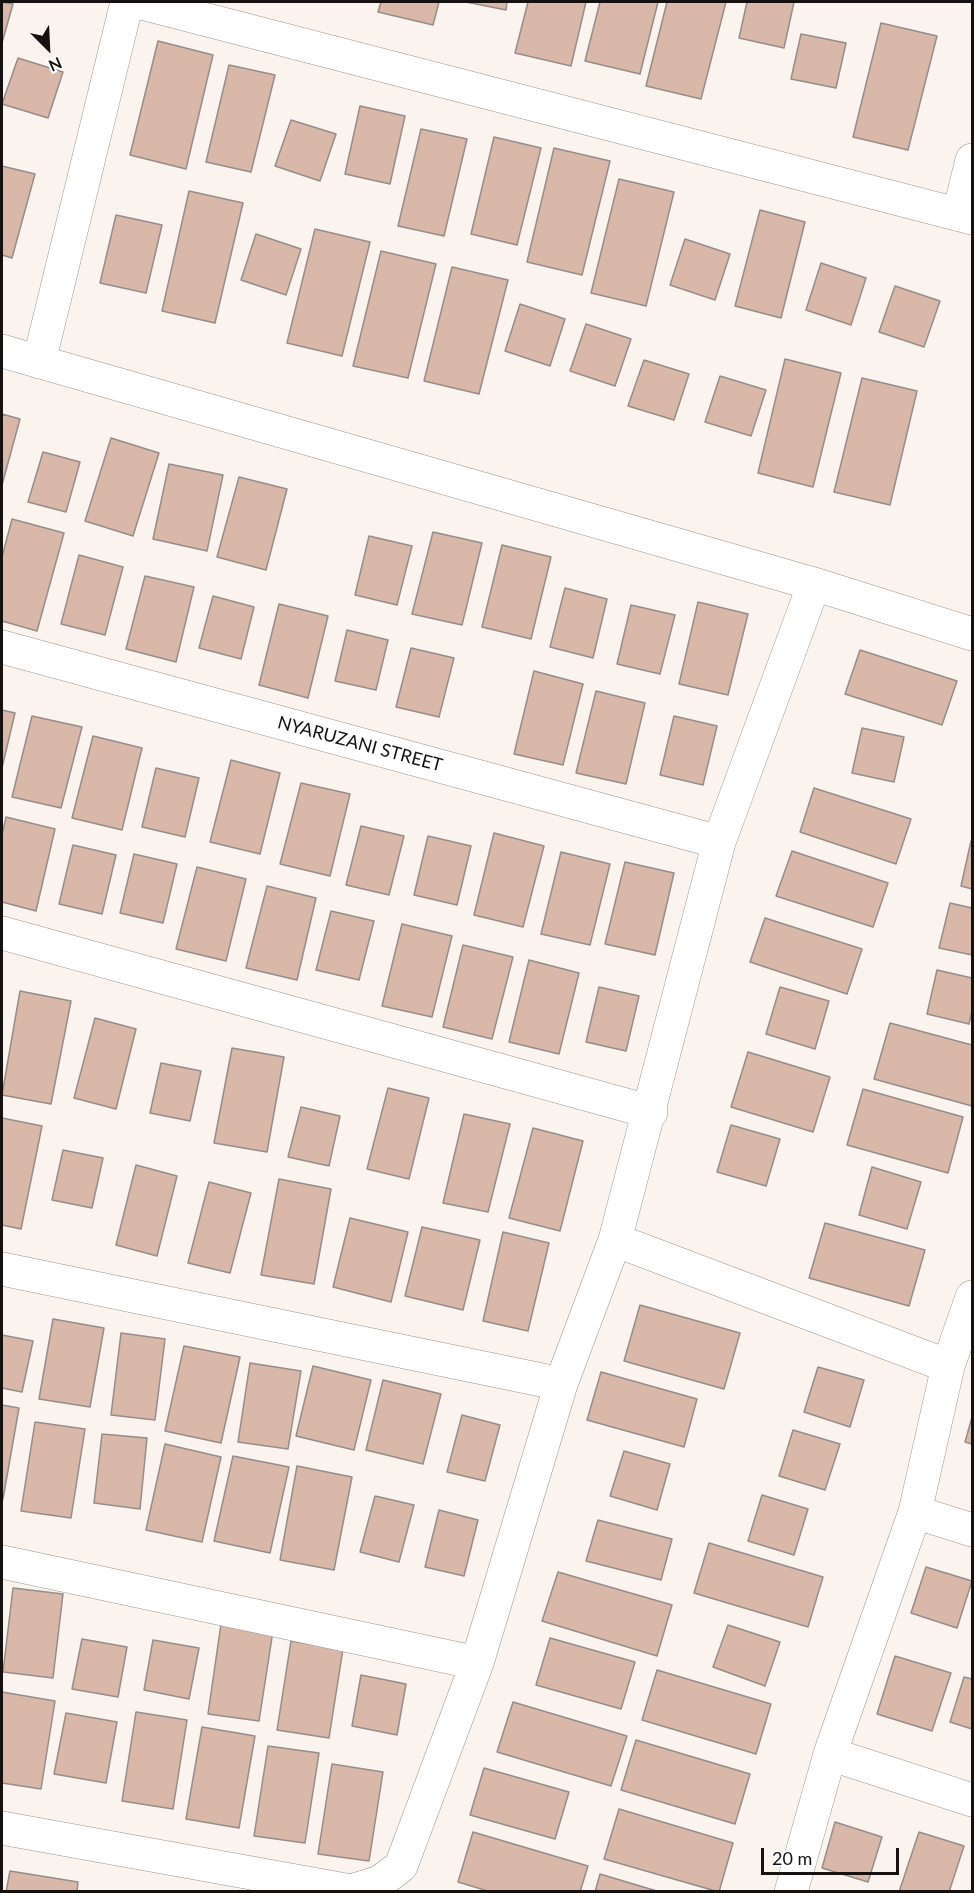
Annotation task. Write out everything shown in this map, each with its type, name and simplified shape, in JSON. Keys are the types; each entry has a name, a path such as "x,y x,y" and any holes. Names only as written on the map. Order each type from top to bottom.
{"street":[{"path":"39,362 127,2"},
{"path":"138,2 966,215 972,160"},
{"path":"2,351 814,584 972,634"},
{"path":"2,1828 351,1891 380,1882 401,1866 477,1663 561,1384 615,1240 651,1112 719,842 814,584"},
{"name":"NYARUZANI STREET","path":"2,647 719,842"},
{"path":"2,933 651,1112"},
{"path":"615,1240 948,1366"},
{"path":"2,1269 561,1384"},
{"path":"790,1892 830,1754 915,1512 948,1366 972,1297"},
{"path":"915,1512 972,1530"},
{"path":"2,1562 477,1663"},
{"path":"830,1754 972,1800"}],"building":[{"path":"2,2 13,4 2,43"},
{"path":"381,2 439,2 433,25 378,12"},
{"path":"466,2 507,2 506,10"},
{"path":"528,2 586,2 571,66 515,53"},
{"path":"600,2 658,2 640,74 585,61"},
{"path":"667,2 726,2 701,99 646,86"},
{"path":"747,2 794,2 784,48 739,38"},
{"path":"881,23 937,36 908,150 853,137"},
{"path":"801,34 846,43 836,88 791,79"},
{"path":"158,41 213,55 186,169 130,155"},
{"path":"18,58 63,72 48,118 2,104"},
{"path":"229,65 275,75 251,172 206,162"},
{"path":"360,106 405,116 390,184 345,174"},
{"path":"291,120 336,134 320,181 275,166"},
{"path":"421,129 467,139 444,236 398,226"},
{"path":"494,137 541,148 517,245 471,234"},
{"path":"554,148 610,161 582,275 527,262"},
{"path":"2,166 35,174 12,258 2,255"},
{"path":"619,179 674,192 646,306 591,293"},
{"path":"189,191 243,203 215,323 162,311"},
{"path":"760,210 805,222 781,318 735,306"},
{"path":"116,215 162,225 146,293 100,283"},
{"path":"315,229 370,242 342,356 287,343"},
{"path":"256,234 301,249 286,295 241,280"},
{"path":"685,239 730,254 715,300 670,285"},
{"path":"381,251 436,264 408,378 353,366"},
{"path":"821,263 866,278 851,325 806,310"},
{"path":"452,267 508,280 479,394 424,381"},
{"path":"895,286 940,301 924,347 879,332"},
{"path":"520,304 565,319 550,366 505,351"},
{"path":"586,324 631,339 615,386 570,371"},
{"path":"785,359 841,373 813,487 758,473"},
{"path":"644,360 689,374 674,420 628,406"},
{"path":"720,376 766,390 751,436 705,422"},
{"path":"862,378 917,391 890,505 834,492"},
{"path":"2,414 20,419 2,485"},
{"path":"111,438 159,453 133,536 85,521"},
{"path":"43,452 80,462 66,512 28,502"},
{"path":"169,464 223,475 207,551 153,539"},
{"path":"239,477 287,489 266,570 217,557"},
{"path":"12,519 64,533 37,631 2,621 2,557"},
{"path":"433,532 482,543 462,625 412,614"},
{"path":"369,536 412,546 397,605 355,595"},
{"path":"502,545 551,557 531,639 482,627"},
{"path":"79,555 123,567 105,635 61,624"},
{"path":"145,576 194,587 176,662 126,649"},
{"path":"565,588 607,599 593,658 550,647"},
{"path":"213,596 254,607 241,659 199,648"},
{"path":"698,602 748,614 728,695 679,684"},
{"path":"279,604 328,616 308,698 259,685"},
{"path":"631,605 675,615 660,674 617,664"},
{"path":"347,630 388,640 376,690 335,681"},
{"path":"411,648 454,658 439,717 396,707"},
{"path":"860,650 957,681 942,725 845,694"},
{"path":"534,671 583,684 563,765 514,754"},
{"path":"596,691 645,703 626,784 576,773"},
{"path":"2,710 15,713 2,768"},
{"path":"32,716 82,727 61,808 12,797"},
{"path":"674,716 717,726 703,785 660,775"},
{"path":"862,728 904,737 894,782 852,773"},
{"path":"93,736 142,748 122,830 72,818"},
{"path":"231,760 280,773 260,854 210,842"},
{"path":"156,768 199,778 185,837 142,827"},
{"path":"301,783 350,794 330,876 280,864"},
{"path":"814,788 911,819 896,864 800,832"},
{"path":"6,817 55,829 36,911 2,902 2,835"},
{"path":"361,826 404,836 389,895 346,885"},
{"path":"494,833 544,846 523,927 474,915"},
{"path":"428,836 471,846 457,905 414,895"},
{"path":"972,842 972,889 961,886"},
{"path":"73,845 116,855 102,914 59,904"},
{"path":"792,851 888,883 873,927 776,896"},
{"path":"561,852 610,864 590,945 541,934"},
{"path":"134,854 177,864 163,923 120,913"},
{"path":"625,862 674,873 655,955 605,944"},
{"path":"197,867 246,879 226,961 176,949"},
{"path":"267,886 316,898 297,980 246,968"},
{"path":"950,903 972,908 972,955 939,948"},
{"path":"331,911 374,921 359,980 316,970"},
{"path":"765,918 862,949 847,994 750,962"},
{"path":"402,924 452,936 432,1017 382,1006"},
{"path":"463,945 513,957 492,1039 443,1027"},
{"path":"529,960 579,973 559,1054 509,1042"},
{"path":"937,970 972,978 972,1010 969,1024 927,1014"},
{"path":"599,987 639,996 626,1051 586,1042"},
{"path":"780,987 829,1001 815,1049 766,1034"},
{"path":"20,991 71,1001 51,1104 2,1095"},
{"path":"95,1018 136,1029 116,1109 74,1098"},
{"path":"890,1023 972,1045 972,1106 874,1079"},
{"path":"232,1048 284,1057 267,1152 214,1143"},
{"path":"748,1052 830,1077 813,1132 731,1107"},
{"path":"161,1063 201,1071 190,1121 150,1113"},
{"path":"388,1088 429,1098 409,1179 367,1169"},
{"path":"863,1089 963,1117 948,1173 847,1145"},
{"path":"301,1107 340,1116 329,1166 288,1157"},
{"path":"464,1114 510,1124 488,1212 443,1203"},
{"path":"2,1118 42,1126 21,1229 2,1225"},
{"path":"731,1125 780,1139 766,1186 717,1172"},
{"path":"533,1128 583,1141 560,1231 509,1218"},
{"path":"63,1150 103,1158 92,1208 52,1200"},
{"path":"136,1165 177,1176 157,1256 116,1245"},
{"path":"872,1167 921,1182 907,1229 859,1215"},
{"path":"279,1179 331,1189 314,1284 261,1275"},
{"path":"209,1182 251,1193 230,1273 188,1263"},
{"path":"350,1218 408,1232 391,1302 333,1287"},
{"path":"825,1223 925,1250 909,1306 809,1278"},
{"path":"422,1227 480,1240 463,1310 405,1296"},
{"path":"503,1232 549,1243 528,1331 483,1321"},
{"path":"640,1305 740,1333 724,1389 624,1361"},
{"path":"53,1319 104,1328 90,1407 39,1399"},
{"path":"121,1333 165,1339 155,1420 111,1415"},
{"path":"2,1335 33,1341 22,1392 2,1388"},
{"path":"184,1346 240,1357 221,1443 165,1431"},
{"path":"250,1363 301,1371 288,1449 238,1442"},
{"path":"313,1366 371,1380 354,1450 296,1436"},
{"path":"818,1367 864,1380 850,1427 804,1412"},
{"path":"601,1372 697,1399 684,1447 587,1420"},
{"path":"383,1380 441,1394 423,1464 366,1450"},
{"path":"2,1405 19,1408 3,1499 2,1499"},
{"path":"462,1415 500,1425 485,1481 447,1472"},
{"path":"972,1417 972,1444 965,1442"},
{"path":"35,1422 85,1429 71,1518 21,1511"},
{"path":"793,1430 840,1444 825,1490 779,1476"},
{"path":"102,1434 147,1438 140,1509 94,1503"},
{"path":"165,1444 221,1457 202,1542 146,1530"},
{"path":"624,1451 670,1464 657,1510 610,1496"},
{"path":"233,1456 289,1467 270,1553 214,1541"},
{"path":"297,1466 352,1477 334,1570 280,1560"},
{"path":"762,1495 808,1509 794,1555 748,1541"},
{"path":"375,1496 414,1505 399,1562 360,1552"},
{"path":"439,1510 478,1520 464,1576 425,1567"},
{"path":"598,1520 672,1539 661,1580 586,1561"},
{"path":"709,1543 823,1577 808,1627 694,1593"},
{"path":"926,1567 972,1581 957,1628 911,1613"},
{"path":"558,1572 672,1605 657,1656 542,1621"},
{"path":"13,1588 63,1594 53,1678 3,1672"},
{"path":"221,1624 273,1631 259,1721 208,1714"},
{"path":"728,1625 780,1642 765,1686 713,1667"},
{"path":"550,1638 635,1662 621,1709 536,1685"},
{"path":"82,1639 127,1647 118,1697 72,1689"},
{"path":"153,1640 199,1648 189,1699 144,1690"},
{"path":"291,1641 343,1649 329,1738 277,1730"},
{"path":"895,1656 951,1673 932,1731 877,1714"},
{"path":"657,1670 771,1704 756,1754 642,1720"},
{"path":"361,1675 406,1684 397,1735 352,1726"},
{"path":"964,1677 972,1679 972,1729 950,1722"},
{"path":"2,1692 55,1701 41,1789 2,1783"},
{"path":"513,1702 627,1736 611,1786 497,1752"},
{"path":"136,1712 187,1720 173,1809 122,1801"},
{"path":"66,1713 117,1722 106,1783 54,1774"},
{"path":"202,1727 255,1736 239,1828 186,1819"},
{"path":"636,1740 750,1774 735,1824 621,1790"},
{"path":"268,1746 319,1753 305,1843 254,1836"},
{"path":"332,1764 383,1772 369,1861 318,1854"},
{"path":"484,1768 569,1792 555,1839 470,1815"},
{"path":"619,1809 733,1843 719,1892 604,1859"},
{"path":"835,1822 882,1837 868,1882 822,1868"},
{"path":"473,1832 588,1866 580,1892 491,1892 458,1882"},
{"path":"919,1832 964,1846 949,1892 899,1892"},
{"path":"10,1871 78,1882 77,1892 6,1892"},
{"path":"600,1874 660,1892 595,1892"}]}
